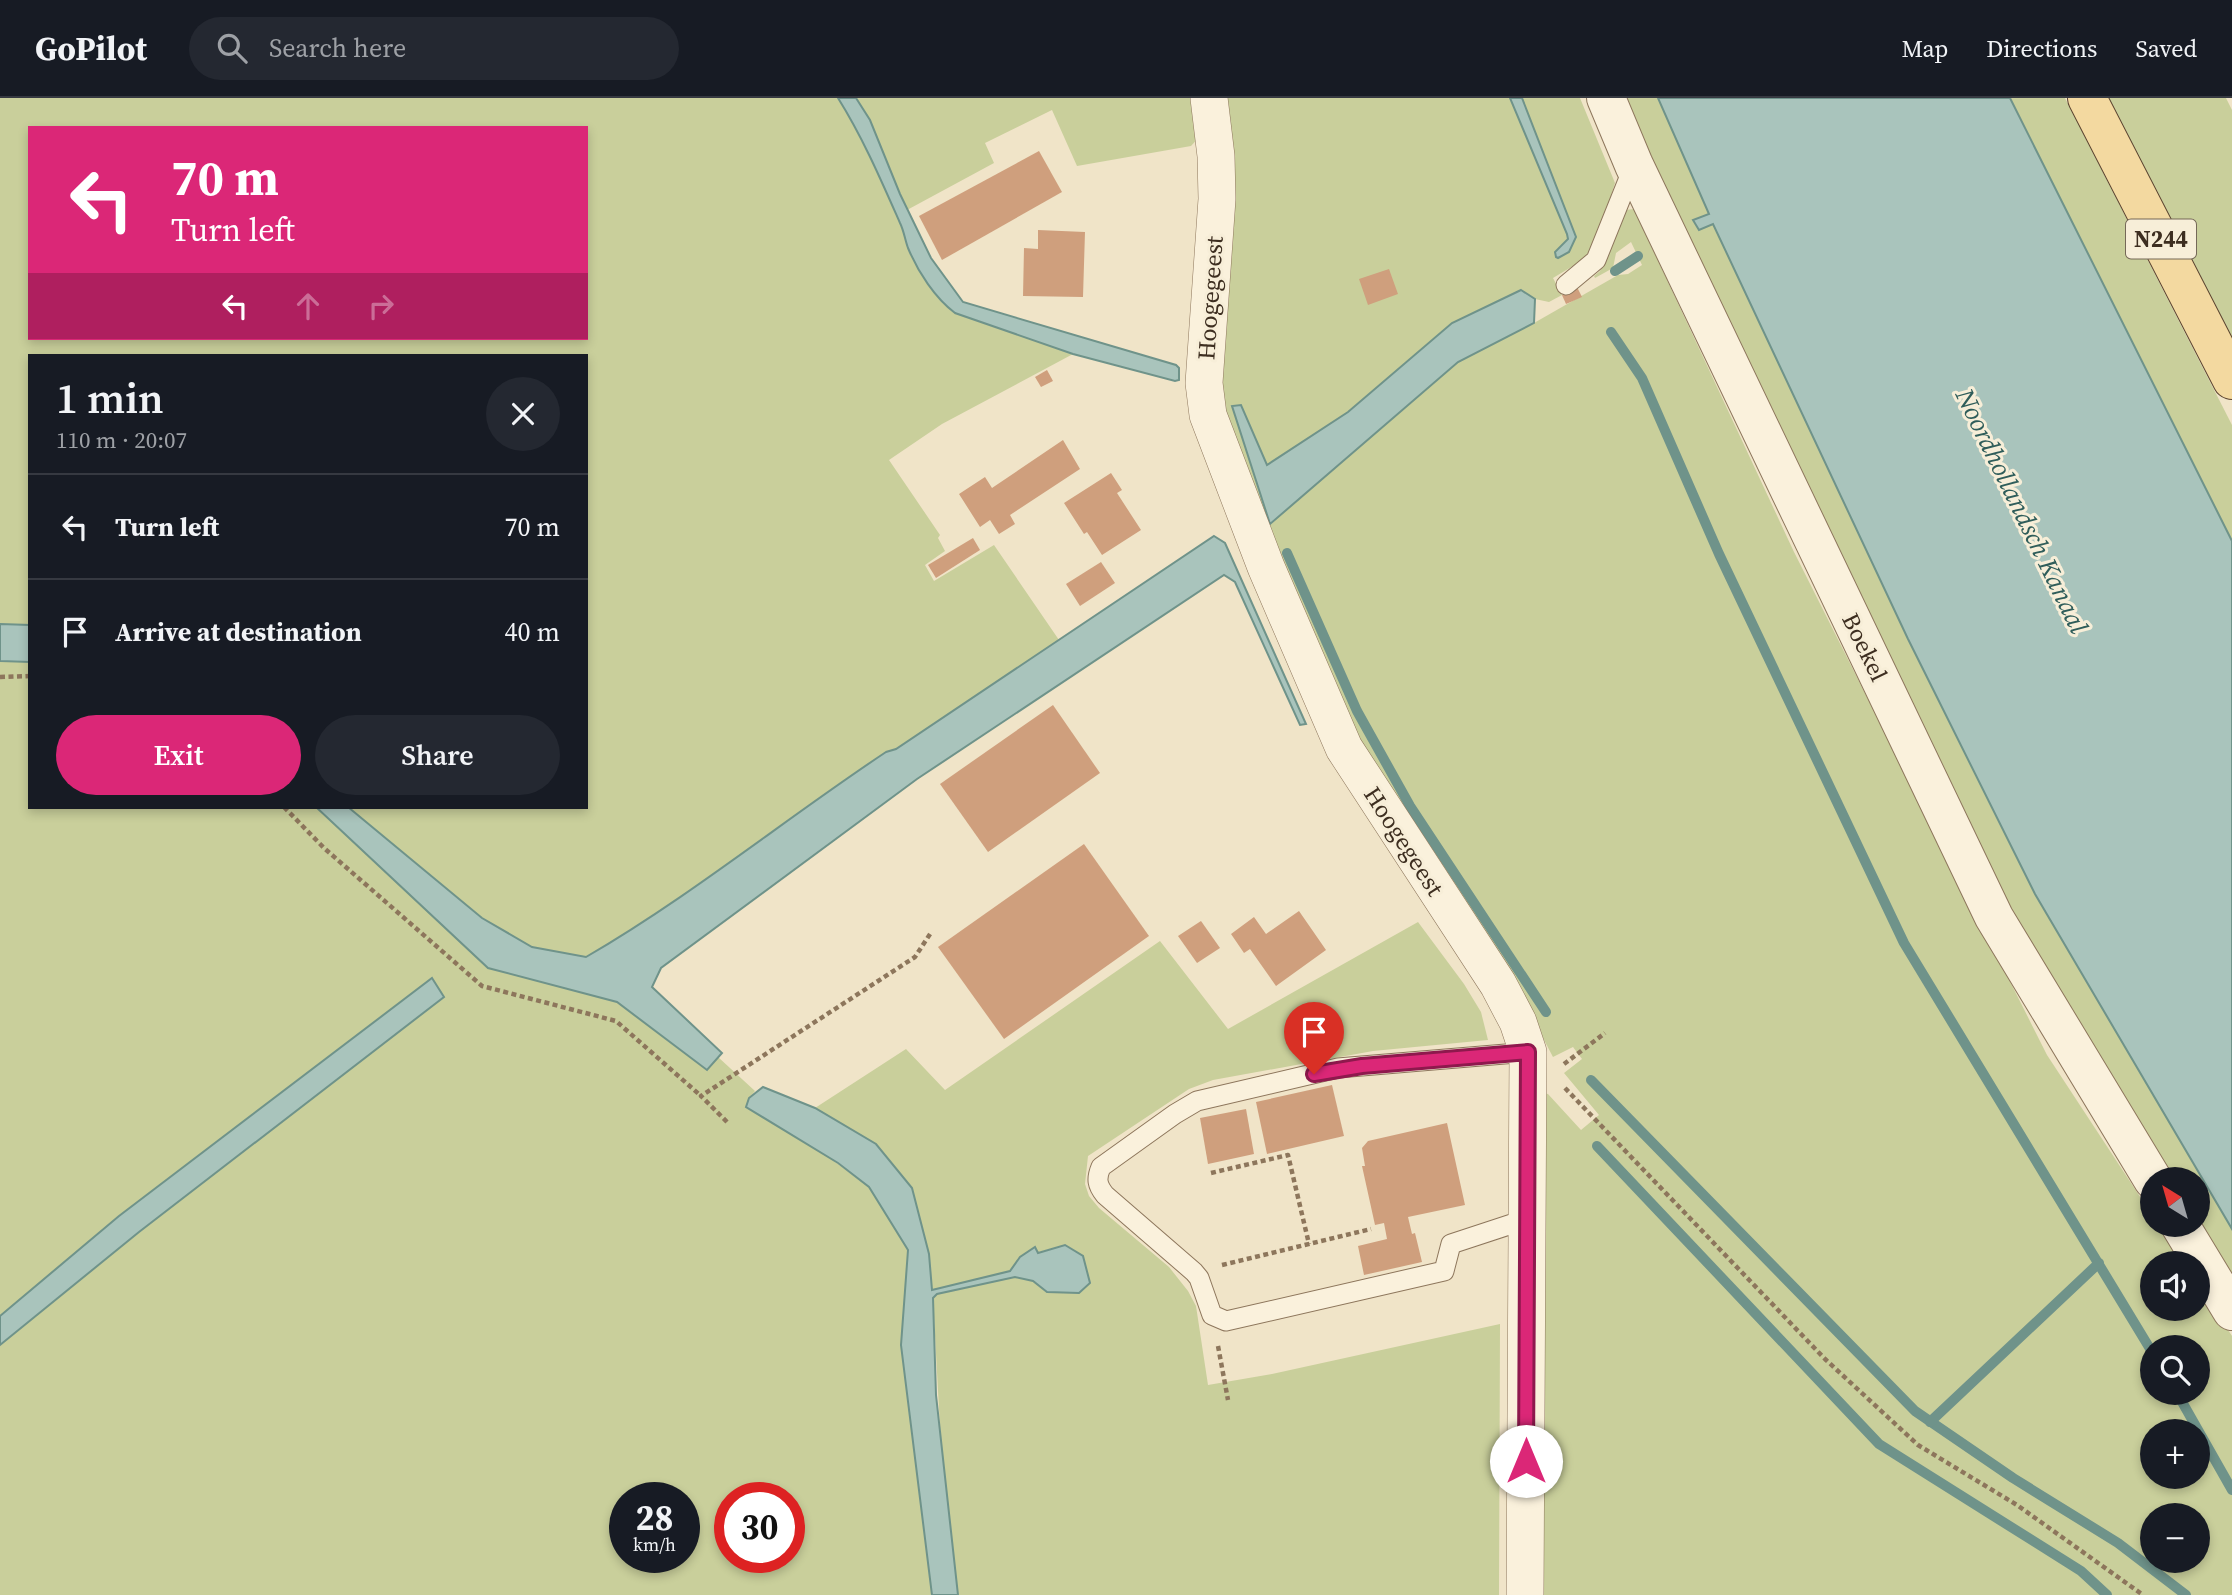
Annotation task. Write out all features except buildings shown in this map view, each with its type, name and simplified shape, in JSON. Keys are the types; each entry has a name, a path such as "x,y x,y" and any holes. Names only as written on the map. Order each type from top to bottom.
{"main road":[{"name":"N244","path":"2087,98 2232,380"}],"street":[{"name":"Hoogegeest","path":"1209,98 1216,156 1217,199 1204,383 1208,415 1266,567 1344,748 1498,984 1518,1022 1528,1052 1525,1595"},
{"name":"Boekel","path":"1606,98 1634,165 1994,917 2145,1167"},
{"path":"2187,1237 2232,1311"}],"lane":[{"path":"1566,285 1596,260 1634,165"},
{"path":"1527,1219 1451,1244 1444,1271 1226,1321 1212,1315 1199,1278 1194,1272 1098,1186 1097,1176 1101,1167 1197,1101 1338,1068 1528,1052"}],"path":[{"path":"0,677 28,676"},
{"path":"286,809 324,848 482,986 616,1021 727,1122"},
{"path":"701,1096 915,957 932,931"},
{"path":"1562,1066 1605,1033"},
{"path":"1598,1122 1825,1359 1918,1445 2017,1504 2143,1595"},
{"path":"1211,1173 1288,1155 1309,1244"},
{"path":"1194,1272 1371,1229"},
{"path":"1212,1315 1228,1400"}],"green space":[{"path":"0,98 838,98 859,131 903,228 909,250 927,282 955,313 1073,354 942,424 889,460 940,535 938,538 945,551 925,565 934,581 994,545 1059,640 896,749 886,752 663,909 586,958 532,947 482,918 350,809 588,809 588,354 28,354 28,625 0,624"},
{"path":"856,98 1196,98 1204,132 1191,146 1077,166 1052,110 985,143 994,163 907,210 870,120"},
{"path":"1219,98 1510,98 1567,234 1568,239 1555,253 1569,252 1576,237 1522,98 1580,98 1615,183 1597,240 1583,260 1553,278 1562,295 1549,302 1535,299 1521,290 1452,323 1348,412 1267,465 1241,405 1233,406 1270,523 1458,362 1618,275 1628,274 1642,265 1631,242 1616,253 1613,268 1595,278 1594,276 1600,271 1625,210 1634,209 1794,552 2047,1055 2140,1197 2140,1237 2167,1237 2176,1251 2140,1251 2140,1321 2210,1321 2210,1302 2232,1336 2232,1595 1534,1595 1537,1092 1548,1094 1581,1130 1599,1115 1564,1073 1582,1059 1573,1047 1553,1057 1524,1002 1343,712 1217,401"},
{"path":"1626,98 1658,98 1709,214 1693,221 1699,230 1713,223 1908,639 2035,894 2196,1167 2165,1167 2027,939 1977,846 1727,332"},
{"path":"2010,98 2065,98 2232,425 2232,541"},
{"path":"2107,98 2226,98 2232,110 2232,347"},
{"path":"0,661 28,662 28,809 318,809 488,968 617,1002 707,1069 718,1057 755,1091 749,1098 869,1187 908,1250 901,1345 932,1595 0,1595"},
{"path":"1418,922 1464,984 1481,1012 1488,1040 1373,1051 1213,1080 1189,1089 1088,1156 1085,1184 1089,1196 1099,1208 1169,1267 1188,1291 1196,1306 1208,1385 1272,1374 1500,1324 1499,1595 958,1595 941,1446 933,1298 937,1294 1015,1277 1033,1281 1047,1292 1090,1282 1083,1257 1065,1245 1020,1257 1010,1271 932,1290 876,1144 815,1108 906,1049 945,1090 1160,941 1228,1029"},
{"path":"2210,1192 2232,1229 2232,1279 2207,1237 2210,1237"}],"water":[{"path":"838,98 856,98 870,120 900,194 931,258 963,302 1176,365 1179,368 1179,380 1073,354 955,313 934,292 917,266 879,175"},
{"path":"1510,98 1522,98 1576,237 1569,252 1558,258 1555,252 1568,239 1567,234"},
{"name":"Noordhollandsch Kanaal","path":"1658,98 2010,98 2232,541 2232,1229 2210,1192 2210,1167 2196,1167 2035,894 1908,639 1713,224 1699,230 1693,220 1709,214"},
{"path":"1521,290 1535,299 1534,323 1458,362 1270,524 1232,406 1241,405 1267,465 1348,412 1452,323"},
{"path":"1214,536 1225,543 1306,724 1300,725 1235,582 1224,575 917,779 661,968 652,987 722,1053 707,1070 617,1002 488,968 318,809 350,809 482,918 532,947 586,957 663,909 886,752 896,749"},
{"path":"0,624 28,625 28,662 0,661"},
{"path":"432,978 444,997 139,1232 0,1345 0,1316 119,1216"},
{"path":"763,1087 815,1108 876,1144 912,1188 929,1254 932,1290 1010,1271 1020,1257 1035,1247 1038,1253 1065,1245 1083,1256 1090,1283 1079,1293 1047,1292 1033,1281 1015,1277 937,1294 933,1298 936,1395 958,1595 932,1595 901,1345 908,1250 869,1187 838,1163 746,1107 749,1098"}],"waterway":[{"path":"1615,271 1638,256"},
{"path":"1611,332 1642,378 1719,554 1904,943 2142,1335"},
{"path":"1287,553 1357,711 1410,806 1546,1012"},
{"path":"1591,1080 1915,1411 2013,1478 2118,1543 2186,1595"},
{"path":"1597,1146 1879,1444 2081,1571 2107,1595"},
{"path":"1930,1422 2099,1263"},
{"path":"2184,1405 2232,1490"}],"route":[{"path":"1314,1074 1338,1068 1528,1052 1526,1461"}]}
